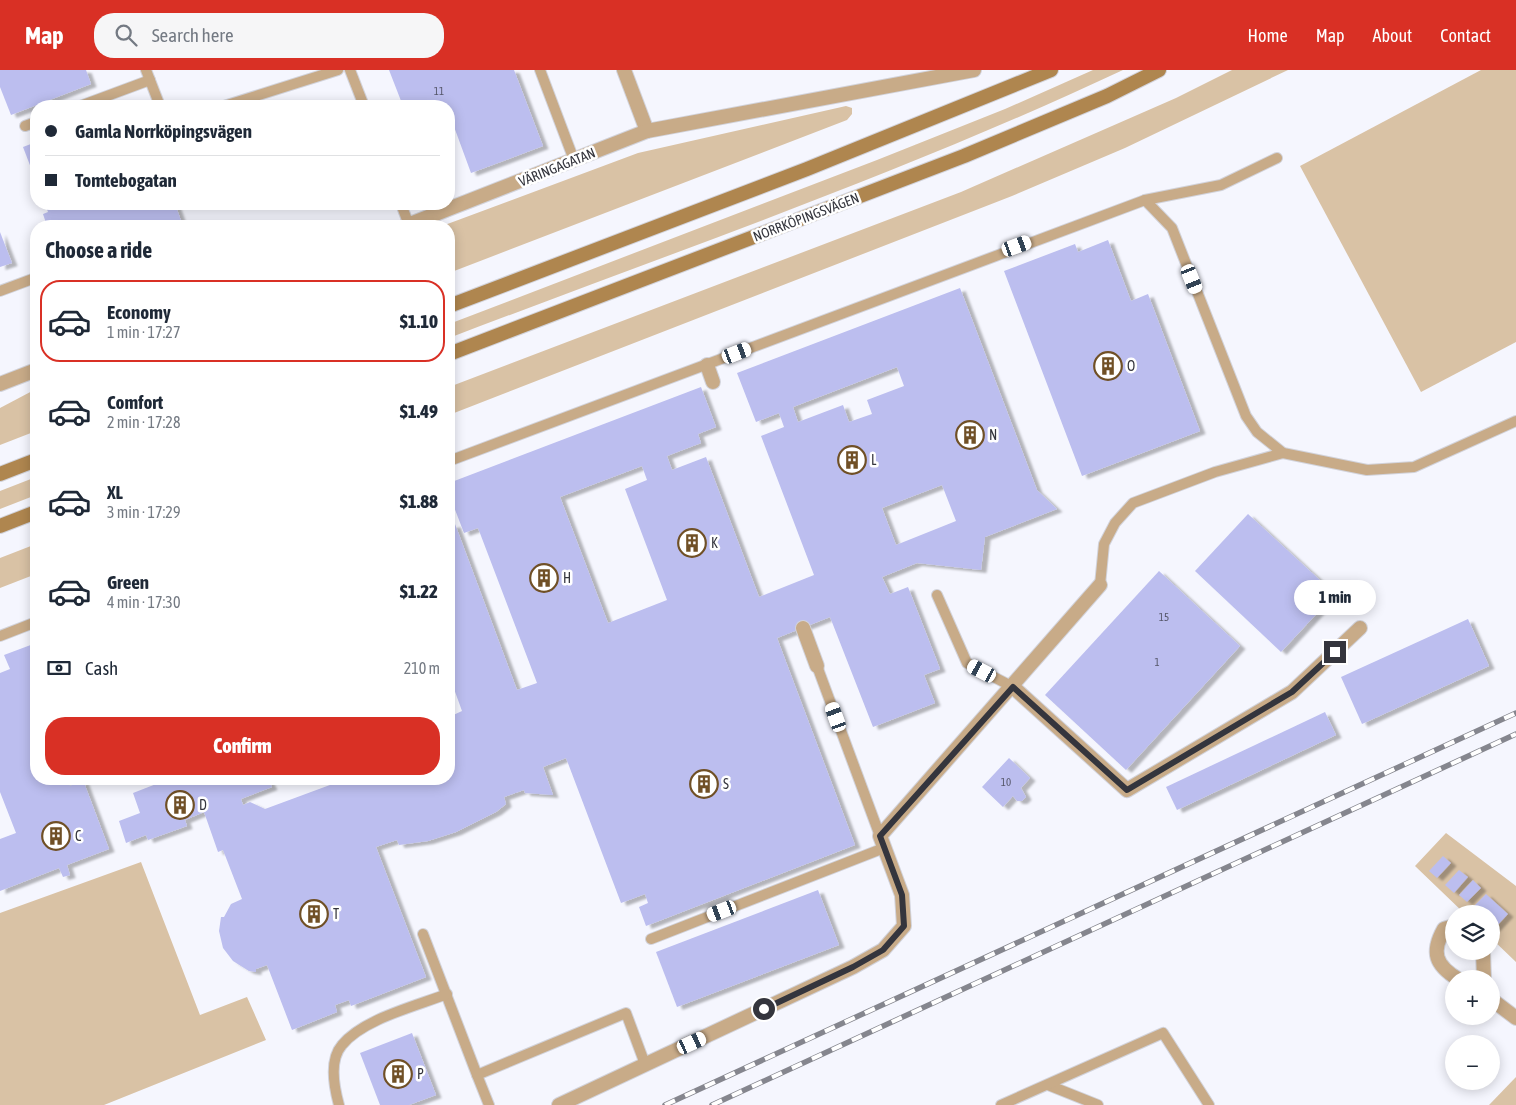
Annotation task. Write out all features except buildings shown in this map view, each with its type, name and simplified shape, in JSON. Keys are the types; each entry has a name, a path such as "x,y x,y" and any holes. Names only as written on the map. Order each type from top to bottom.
{"main road":[{"path":"455,304 798,173 1051,70"},
{"name":"NORRKÖPINGSVÄGEN","path":"455,352 964,156 1107,96 1159,70"},
{"path":"0,474 30,462"},
{"path":"0,526 30,514"}],"street":[{"path":"624,70 647,131"},
{"name":"VÄRINGAGATAN","path":"455,207 647,131 974,70"},
{"name":"VÄRINGAGATAN","path":"422,220 447,210"},
{"path":"707,364 713,382"},
{"path":"0,384 30,372"},
{"path":"559,1105 853,967 883,950 904,926 902,895 882,842 1100,585"},
{"path":"803,628 817,666"},
{"path":"1013,687 1127,790 1292,692 1360,628"},
{"path":"1445,929 1438,940 1436,956 1445,971"},
{"path":"1500,1006 1516,1018"}],"lane":[{"path":"243,100 338,70"},
{"path":"350,70 362,100"},
{"path":"540,70 574,160"},
{"path":"93,100 148,75 158,100"},
{"path":"25,126 30,124"},
{"path":"455,460 1145,200 1221,185 1277,158"},
{"path":"1145,200 1172,228 1246,416 1257,432 1283,453"},
{"path":"0,291 30,280"},
{"path":"1100,585 1104,544 1115,522 1133,503 1215,472 1283,453 1367,470 1414,467 1516,421"},
{"path":"938,596 968,663 1013,687"},
{"path":"0,636 30,624"},
{"path":"651,939 882,842 817,666"},
{"path":"423,934 489,1105"},
{"path":"339,1105 333,1073 341,1046 362,1027 447,994"},
{"path":"477,1075 626,1013 645,1064"},
{"path":"1001,1105 1163,1033 1209,1105"},
{"path":"1048,1084 1098,1105"}],"shaded area":[{"path":"1093,70 1123,70 1040,108 873,177 455,336 455,322 1005,109"},
{"path":"1232,70 1288,70 1125,148 1012,196 455,413 455,385 961,192 1176,98"},
{"path":"1481,70 1516,70 1516,342 1421,392 1300,166"},
{"path":"846,106 852,108 852,114 847,120 455,271 455,221 638,153"},
{"path":"30,392 30,433 0,445 0,408"},
{"path":"30,479 30,497 0,509 0,491"},
{"path":"30,546 30,576 0,588 0,558"},
{"path":"1446,833 1516,886 1516,962 1500,947 1500,905 1456,905 1415,866"},
{"path":"141,862 200,1015 247,997 266,1040 104,1105 0,1105 0,913"},
{"path":"1516,1077 1516,1105 1489,1105"}],"railway":[{"path":"665,1105 1516,713"},
{"path":"712,1105 1516,734"}],"place":[{"name":"O","path":"1108,366"},
{"name":"N","path":"970,435"},
{"name":"L","path":"852,460"},
{"name":"K","path":"692,543"},
{"name":"H","path":"544,578"},
{"name":"S","path":"704,784"},
{"name":"D","path":"180,805"},
{"name":"C","path":"56,836"},
{"name":"T","path":"314,914"},
{"name":"P","path":"398,1074"}],"route":[{"path":"764,1009 853,967 883,950 904,926 902,895 880,836 1013,687 1127,790 1292,692 1335,652"}]}
